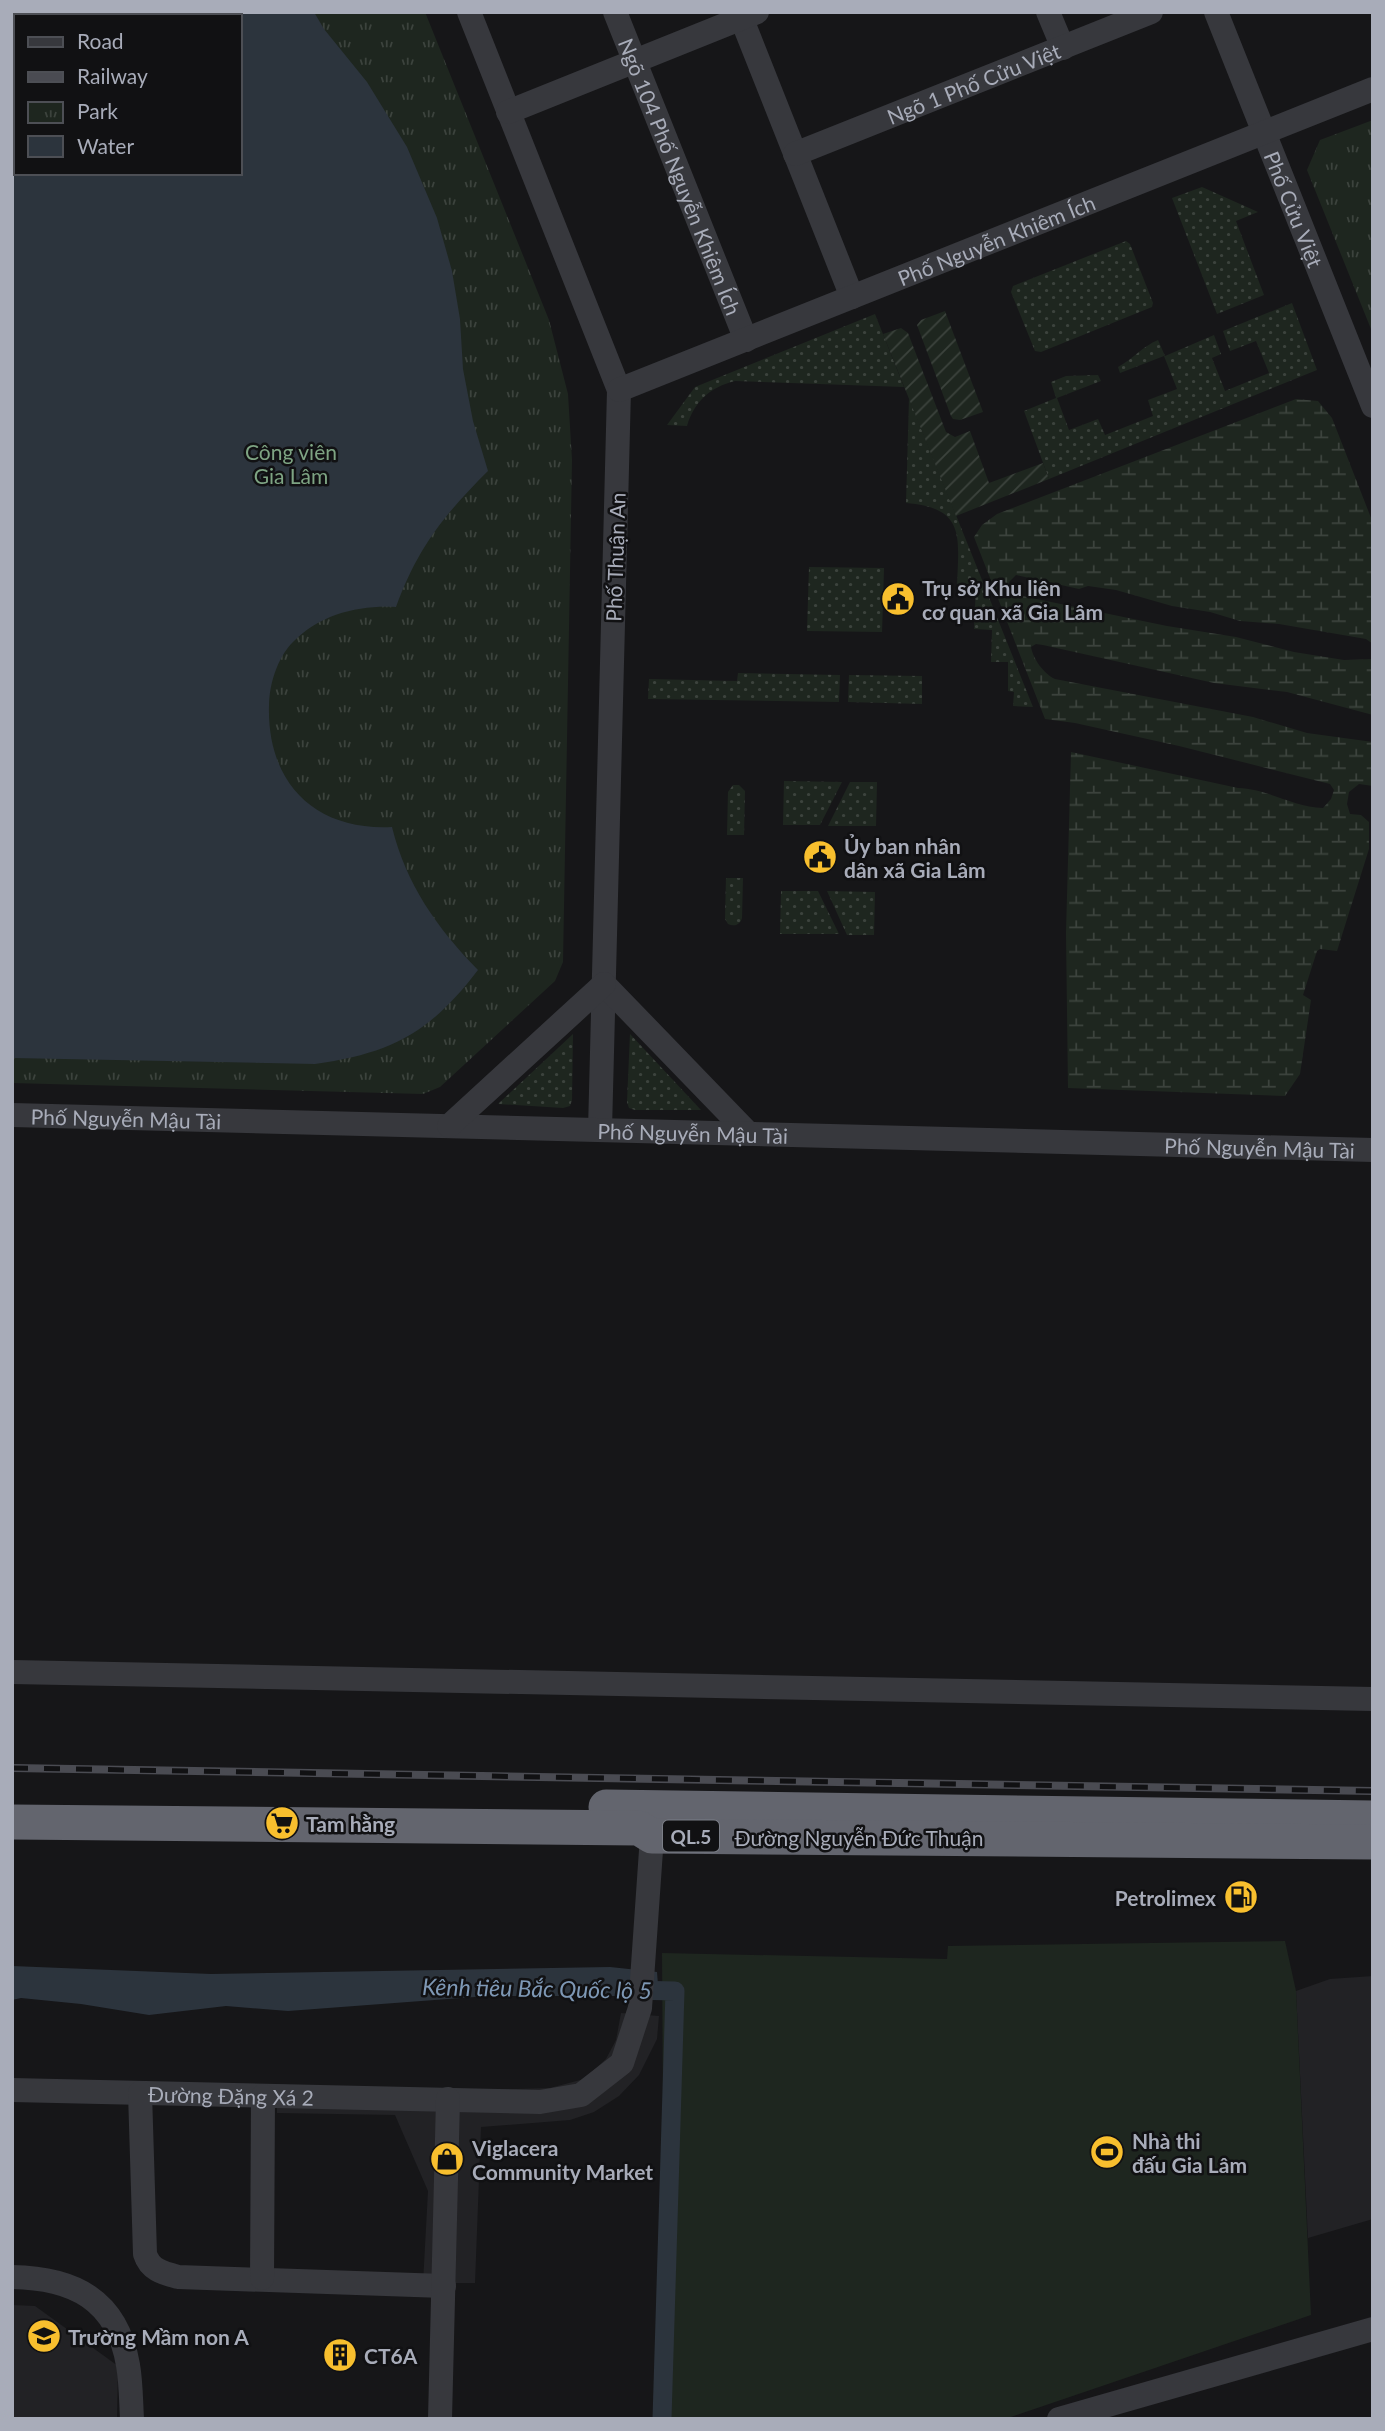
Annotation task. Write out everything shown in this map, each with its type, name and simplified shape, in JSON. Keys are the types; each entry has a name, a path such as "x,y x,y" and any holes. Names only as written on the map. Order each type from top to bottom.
{"highway":[{"name":"Đường Nguyễn Đức Thuận","path":"12,1799 1227,1828 1373,1842"},
{"name":"Đường Nguyễn Đức Thuận","path":"12,1822 639,1828 652,1836 1227,1828 1373,1818"}],"street":[{"name":"Phố Thuận An","path":"469,12 620,390 600,1130"},
{"name":"Ngõ 104 Phố Nguyễn Khiêm Ích","path":"615,12 746,340"},
{"path":"1048,12 1063,48"},
{"name":"Ngõ 1 Phố Cửu Việt","path":"795,155 1151,12"},
{"name":"Phố Cửu Việt","path":"1216,12 1373,406"},
{"path":"508,112 746,14 795,155 852,297"},
{"name":"Phố Nguyễn Khiêm Ích","path":"620,390 1373,89"},
{"path":"449,1126 604,984 749,1134"},
{"name":"Phố Nguyễn Mậu Tài","path":"12,1115 1373,1150"},
{"path":"12,1672 1373,1699"},
{"name":"Đường Đặng Xá 2","path":"12,2090 540,2102 581,2095 622,2063 640,2008 652,1836"},
{"path":"140,2093 145,2254 148,2262 162,2273 178,2277 444,2286"},
{"path":"262,2278 263,2096"},
{"path":"440,2419 448,2099"},
{"path":"12,2277 63,2282 84,2292 104,2311 120,2336 128,2365 132,2419"},
{"path":"1059,2419 1373,2329"}],"shaded area":[{"path":"1373,1976 1373,2219 1308,2238 1296,1991 1330,1979"},
{"name":"Viglacera Community Market","path":"621,2013 659,2016 657,2039 639,2075 619,2096 594,2112 570,2120 481,2127 475,2283 423,2283 428,2191 395,2115 277,2113 277,2084 488,2090 550,2088 584,2079 606,2059 616,2040"},
{"name":"Trường Mầm non A","path":"12,2305 35,2306 118,2366 117,2419 12,2419"}],"green space":[{"name":"Công viên Gia Lâm","path":"12,12 425,12 549,320 568,394 572,460 563,962 555,981 440,1087 423,1094 12,1083"},
{"path":"1373,120 1373,334 1307,170 1320,140"},
{"path":"1202,187 1258,212 1236,221 1264,295 1217,314 1172,198"},
{"path":"1126,241 1130,244 1153,303 1152,307 1041,352 1035,351 1011,292 1013,286"},
{"path":"1292,303 1317,370 1049,479 1024,411 1056,398 1051,382 1066,376 1098,375 1101,381 1057,398 1069,430 1098,419 1105,435 1153,416 1148,400 1177,389 1164,356 1120,373 1118,367 1158,340 1165,356 1214,335 1221,354 1212,358 1225,391 1269,373 1256,341 1230,351 1223,331"},
{"path":"945,311 983,412 960,420 951,416 917,325 921,320"},
{"path":"875,314 904,387 735,381 718,387 704,397 687,426 667,425 695,387"},
{"path":"901,328 908,333 946,432 955,437 970,431 989,483 1043,463 1049,479 956,516 883,334"},
{"path":"909,398 1033,707 1013,706 1014,692 1008,691 1008,662 991,662 992,630 974,629 976,585 957,585 957,538 949,518 925,506 906,503"},
{"path":"1296,399 1318,401 1332,418 1373,523 1373,644 1366,639 1279,624 1240,621 1116,590 1088,586 1079,589 1016,575 1009,582 1012,594 1167,626 1236,637 1294,652 1344,660 1373,659 1373,715 1287,692 1214,683 1043,645 1036,644 1031,647 1040,666 1055,679 1253,717 1307,733 1373,742 1373,786 1359,784 1349,792 1347,804 1350,814 1361,815 1369,822 1369,849 1337,951 1317,951 1303,995 1311,1000 1300,1074 1285,1096 1068,1088 1066,933 1071,752 1260,791 1312,807 1323,808 1331,799 1334,790 1330,784 1179,746 1045,719 974,537 982,525 997,514"},
{"path":"809,567 884,568 882,632 807,631"},
{"path":"738,673 840,675 839,702 648,699 649,679 737,681"},
{"path":"849,675 922,676 922,704 848,702"},
{"path":"784,781 842,782 820,825 783,825"},
{"path":"850,782 877,782 876,826 828,826"},
{"path":"733,785 739,785 745,791 744,835 727,835 728,792"},
{"path":"726,878 743,878 742,918 735,925 728,924 725,919"},
{"path":"781,891 818,891 839,934 780,934"},
{"path":"827,891 875,892 874,935 847,935"},
{"path":"573,1034 570,1106 563,1108 498,1104"},
{"path":"630,1034 701,1110 629,1108"},
{"path":"1285,1941 1296,1991 1311,2315 1005,2419 665,2419 662,1953 947,1959 948,1946"}],"water":[{"name":"Công viên Gia Lâm","path":"12,12 314,12 324,29 367,82 407,147 437,218 452,271 460,319 463,369 473,421 488,471 458,502 423,549 396,607 341,613 315,624 287,648 275,672 269,706 271,733 277,758 287,779 301,797 319,811 340,821 365,826 392,827 406,867 425,904 449,938 478,970 443,1010 426,1025 407,1036 366,1054 315,1064 12,1058"},
{"path":"12,1966 211,1974 610,1967 657,1972 658,1985 656,1996 488,1996 288,2011 226,2006 149,2015 81,2004 21,1998 12,2000"}],"waterway":[{"name":"Kênh tiêu Bắc Quốc lộ 5","path":"632,1990 675,1991 662,2419"}],"railway":[{"path":"12,1768 1373,1791"}],"place":[{"name":"Trụ sở Khu liên cơ quan xã Gia Lâm","path":"898,599"},
{"name":"Ủy ban nhân dân xã Gia Lâm","path":"820,857"},
{"name":"Tam hằng","path":"282,1823"},
{"name":"Petrolimex","path":"1241,1897"},
{"name":"Nhà thi đấu Gia Lâm","path":"1107,2152"},
{"name":"Viglacera Community Market","path":"447,2159"},
{"name":"Trường Mầm non A","path":"44,2336"},
{"name":"CT6A","path":"340,2355"}]}
